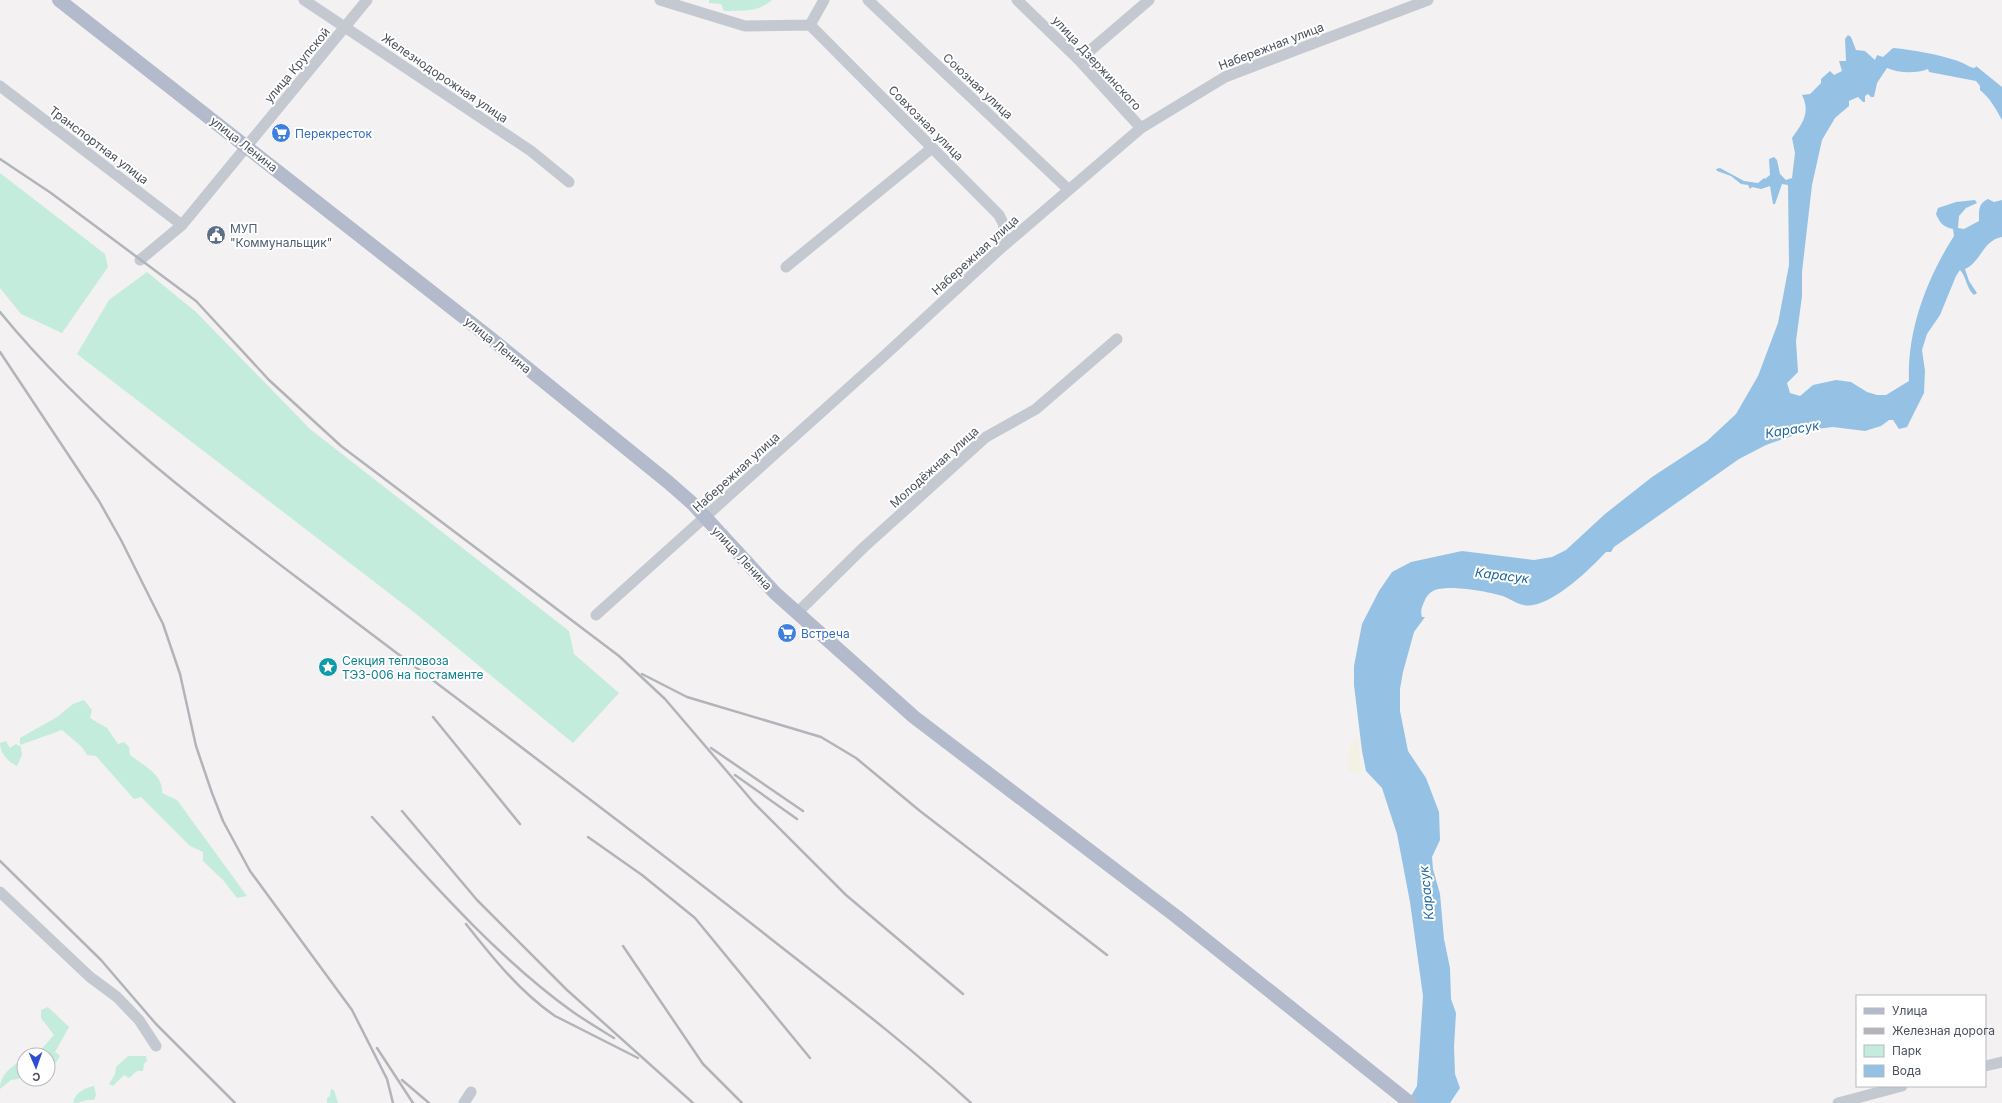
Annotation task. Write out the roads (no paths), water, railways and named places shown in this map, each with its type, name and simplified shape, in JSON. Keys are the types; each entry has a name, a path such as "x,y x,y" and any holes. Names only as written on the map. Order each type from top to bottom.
{"main road":[{"name":"улица Ленина","path":"58,0 247,146 489,337 662,477 693,504 758,576 797,613 914,717 1177,916 1410,1103"}],"street":[{"name":"Железнодорожная улица","path":"304,0 531,151 570,182"},
{"name":"улица Крупской","path":"140,260 182,225 346,28 367,0"},
{"path":"660,0 745,26 810,25 824,0"},
{"name":"Союзная улица","path":"868,0 1069,190"},
{"name":"улица Дзержинского","path":"1017,0 1079,60 1140,128"},
{"path":"1079,60 1149,0"},
{"name":"Набережная улица","path":"596,615 884,356 1000,248 1140,128 1225,77 1428,0"},
{"name":"Совхозная улица","path":"810,25 999,214 1004,225 1000,248"},
{"name":"Транспортная улица","path":"0,86 182,225"},
{"path":"786,268 932,148"},
{"name":"Молодёжная улица","path":"797,613 863,548 986,437 1036,409 1117,339"},
{"path":"0,892 90,977 117,997 139,1020 156,1046"},
{"path":"1986,1066 2002,1062"},
{"path":"1838,1103 1898,1087"},
{"path":"464,1103 471,1092"}],"water":[{"name":"Карасук","path":"1848,35 1851,37 1856,50 1865,51 1875,60 1877,55 1883,57 1893,48 1934,54 1958,61 1973,68 1976,66 2002,87 2002,120 1990,100 1980,90 1980,86 1976,81 1929,72 1928,69 1918,72 1907,72 1887,68 1877,83 1874,97 1871,97 1868,94 1865,96 1865,102 1858,97 1849,101 1849,106 1835,118 1822,140 1812,185 1802,272 1802,296 1796,341 1798,372 1787,383 1790,393 1800,396 1813,385 1836,380 1851,382 1867,392 1877,395 1886,395 1909,381 1911,343 1915,324 1927,287 1944,252 1954,236 1953,229 1944,226 1939,220 1936,214 1938,208 1956,202 1975,200 1977,203 1966,208 1959,216 1958,228 1964,229 1979,221 1982,203 1988,199 1994,202 2002,200 2002,237 1990,242 1975,261 1965,269 1969,281 1977,293 1974,295 1971,292 1960,270 1956,276 1940,315 1927,334 1922,350 1925,371 1924,393 1907,427 1899,429 1893,420 1889,420 1881,426 1865,431 1833,427 1809,430 1766,445 1739,459 1614,547 1611,552 1606,552 1572,584 1552,598 1542,602 1528,606 1493,593 1455,588 1439,589 1427,596 1421,611 1422,617 1425,617 1414,632 1403,672 1400,689 1400,711 1408,751 1426,778 1439,812 1440,840 1432,857 1433,869 1440,894 1444,939 1450,968 1451,999 1456,1013 1454,1047 1455,1074 1460,1088 1450,1103 1407,1103 1417,1086 1423,996 1410,902 1397,834 1382,788 1366,771 1362,751 1354,685 1354,666 1362,624 1379,591 1392,572 1411,562 1462,551 1534,560 1552,557 1566,550 1605,514 1652,477 1707,441 1736,414 1758,376 1778,323 1789,265 1788,185 1782,184 1775,204 1773,204 1770,186 1761,189 1752,187 1750,189 1748,185 1741,184 1731,176 1717,171 1716,169 1720,168 1744,181 1758,183 1770,175 1769,159 1774,157 1777,160 1780,174 1786,180 1792,178 1795,153 1792,138 1802,123 1806,107 1802,95 1810,94 1821,83 1821,79 1830,71 1834,75 1842,71 1839,61 1846,61 1845,39"}],"railway":[{"path":"0,159 51,193 196,301 269,380 341,446 619,656 665,699 754,803 846,895 963,994"},
{"path":"0,312 38,356 78,397 120,436 208,509 606,811 761,931 894,1036 971,1103"},
{"path":"0,352 99,501 121,540 163,624 180,674 196,746 223,821 250,871 352,1010 387,1079 393,1103"},
{"path":"642,674 687,697 821,737 856,758 920,811 1107,955"},
{"path":"433,717 520,824"},
{"path":"711,748 803,811"},
{"path":"735,775 797,819"},
{"path":"402,811 477,900 567,990 693,1103"},
{"path":"372,817 468,920 519,969 573,1012 614,1038"},
{"path":"588,837 642,875 695,918 810,1058"},
{"path":"0,861 101,960 156,1024 235,1103"},
{"path":"466,924 507,973 542,1007 555,1016 638,1058"},
{"path":"623,946 703,1064 742,1103"},
{"path":"377,1048 413,1103"},
{"path":"402,1080 429,1103"}],"place":[{"name":"Перекресток","path":"281,133"},
{"name":"МУП \"Коммунальщик\"","path":"216,235"},
{"name":"Встреча","path":"787,633"},
{"name":"Секция тепловоза ТЭ3-006 на постаменте","path":"328,667"}]}
